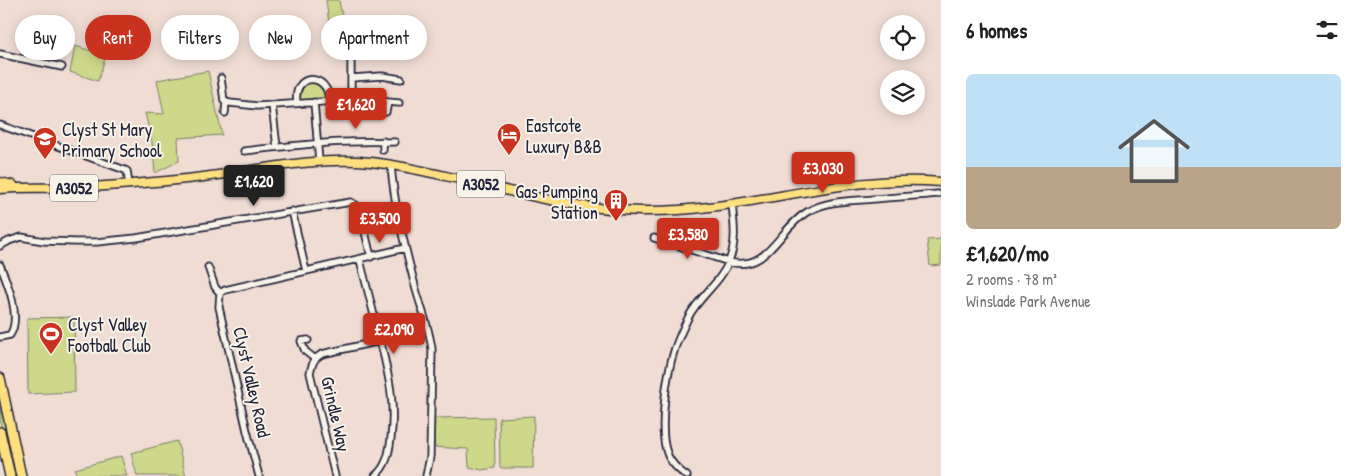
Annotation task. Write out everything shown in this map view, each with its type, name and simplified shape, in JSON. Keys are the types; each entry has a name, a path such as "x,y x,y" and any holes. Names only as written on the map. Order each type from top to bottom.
{"highway":[{"path":"0,378 21,476"},
{"path":"0,432 10,476"}],"main road":[{"name":"A3052","path":"0,189 129,185 198,178 319,161 351,161 412,168 535,198 589,208 662,211 732,204 866,183 941,182"},
{"name":"A3052","path":"0,182 20,187"}],"street":[{"path":"0,54 52,62 62,67"},
{"path":"351,62 351,100"},
{"path":"351,78 382,76 402,79"},
{"path":"221,78 224,100 226,102 225,113"},
{"path":"297,103 296,92 299,85 310,79 324,84 329,101"},
{"path":"226,102 257,106 371,99 399,103"},
{"path":"314,102 319,161"},
{"path":"386,112 388,102"},
{"path":"272,105 277,147"},
{"path":"0,125 125,170 127,171 129,185"},
{"path":"244,151 356,140 395,142"},
{"path":"382,150 383,141"},
{"path":"391,165 397,211 416,288 430,333 432,349 430,457 426,476"},
{"path":"654,238 729,262 743,264 756,261 768,251 789,226 802,215 822,205 938,194"},
{"path":"0,246 22,237 44,241 76,242 126,239 351,202 356,203 359,207 371,257"},
{"path":"687,476 673,464 665,448 663,423 670,368 675,347 689,316 696,304 722,274 729,262 734,240 732,204"},
{"path":"292,211 306,271"},
{"path":"220,293 225,290 406,248"},
{"path":"360,260 391,389 394,417 387,458 385,464 375,476"},
{"path":"0,265 11,296 14,324 10,334 0,337"},
{"name":"Clyst Valley Road","path":"208,267 215,287 220,293 219,307 259,476"},
{"name":"Grindle Way","path":"302,341 304,351 314,359"},
{"name":"Grindle Way","path":"335,476 310,372 314,359 322,354 380,341"}],"green space":[{"path":"326,0 339,0 342,15 328,15"},
{"path":"75,46 85,49 85,60 104,60 98,81 70,72 72,60 75,60"},
{"path":"208,71 222,135 178,138 179,161 155,173 152,142 145,113 164,114 157,80"},
{"path":"309,81 320,84 319,86 326,95 326,98 298,100 300,87"},
{"path":"941,239 941,265 930,266 927,240"},
{"name":"Clyst Valley Football Club","path":"74,317 75,392 28,394 27,318"},
{"path":"0,395 18,476 12,476 1,429"},
{"path":"534,416 533,468 500,468 499,418"},
{"path":"494,417 495,468 482,470 469,467 468,449 432,447 434,418"},
{"path":"177,441 186,476 137,476 131,453"},
{"path":"121,456 127,476 77,476 75,469"}],"place":[{"name":"Eastcote Luxury B&B","path":"509,156"},
{"name":"Clyst St Mary Primary School","path":"45,160"},
{"name":"Gas Pumping Station","path":"616,222"},
{"name":"Clyst Valley Football Club","path":"51,355"}]}
